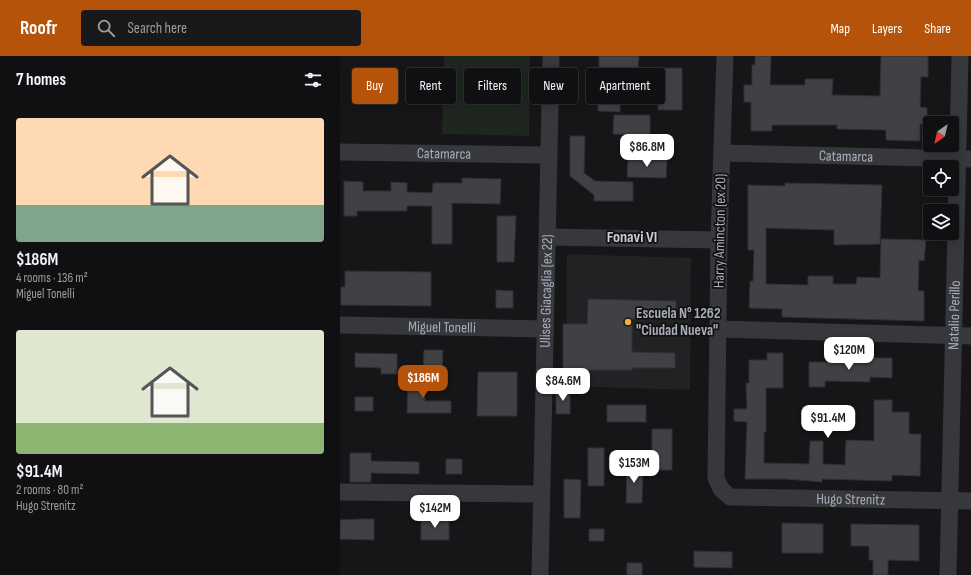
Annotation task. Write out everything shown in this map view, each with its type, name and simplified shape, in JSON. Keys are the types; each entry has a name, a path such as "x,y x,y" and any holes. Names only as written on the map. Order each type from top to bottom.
{"street":[{"name":"Ulises Giacaglia (ex 22)","path":"540,575 551,56"},
{"name":"Harry Amincton (ex 20)","path":"725,56 719,240 716,478 721,489 730,497"},
{"name":"Natalio Perillo","path":"948,575 953,335 964,159 960,56"},
{"name":"Catamarca","path":"340,152 549,155"},
{"name":"Catamarca","path":"722,153 964,159"},
{"path":"547,237 719,240"},
{"name":"Miguel Tonelli","path":"340,326 545,329"},
{"path":"718,329 971,336"},
{"path":"340,492 541,494"},
{"name":"Hugo Strenitz","path":"730,497 971,501"}],"shaded area":[{"path":"444,56 530,56 529,136 442,134 443,104 456,104 456,68 444,68"},
{"name":"Escuela N° 1262 \"Ciudad Nueva\"","path":"567,254 691,258 690,390 566,386"}],"building":[{"path":"599,56 639,56 638,68 599,68"},
{"path":"755,56 771,56 770,85 805,85 805,79 833,79 832,95 880,96 881,56 928,56 928,77 921,77 920,107 927,108 927,116 923,116 923,124 920,124 920,141 886,140 886,130 837,129 837,125 772,125 772,131 751,131 751,102 744,102 744,85 752,85 752,65 755,65"},
{"path":"665,68 682,68 682,110 658,110 658,104 665,104"},
{"path":"598,104 620,104 620,112 598,111"},
{"path":"614,115 650,115 650,135 613,134"},
{"path":"570,136 585,136 584,173 595,181 633,182 633,201 594,201 594,195 570,176"},
{"path":"628,159 667,160 666,178 627,177"},
{"path":"462,178 501,179 500,204 452,203 452,244 432,244 432,206 407,206 407,211 357,211 357,216 344,216 344,181 363,182 363,191 391,191 391,182 407,183 407,192 432,193 433,183 462,183"},
{"path":"785,183 882,185 880,244 834,245 834,230 766,228 766,284 808,285 808,276 833,276 833,284 856,284 857,277 880,278 881,239 926,240 924,261 919,260 918,291 924,291 924,321 782,317 782,309 749,308 750,281 753,281 754,250 748,250 748,185 785,186"},
{"path":"497,216 516,216 514,262 497,262"},
{"path":"345,271 431,272 431,306 341,305 341,287 345,287"},
{"path":"496,290 513,291 513,308 496,308"},
{"path":"588,299 676,301 676,318 632,319 632,352 675,353 675,368 632,368 632,370 563,370 563,324 587,324"},
{"path":"424,350 443,350 442,372 423,371"},
{"path":"355,353 397,354 397,374 381,374 381,368 355,367"},
{"path":"767,353 783,353 783,388 766,388 764,463 809,464 810,441 823,441 823,464 845,465 846,440 874,441 874,400 892,400 892,412 909,412 909,434 921,434 920,476 892,475 892,481 822,479 822,482 786,479 745,479 747,422 734,421 734,409 747,409 746,383 749,383 749,360 767,360"},
{"path":"837,358 892,358 892,378 870,377 870,382 825,381 825,387 809,387 809,362 837,362"},
{"path":"478,372 517,372 517,416 477,416"},
{"path":"408,376 425,377 425,401 451,401 451,413 407,413"},
{"path":"556,390 570,390 570,414 556,414"},
{"path":"355,397 373,397 373,411 355,411"},
{"path":"607,405 646,405 646,422 607,422"},
{"path":"652,429 672,429 672,470 652,470"},
{"path":"588,448 604,448 604,486 588,486"},
{"path":"350,453 371,453 371,461 419,462 419,474 371,473 371,482 350,482"},
{"path":"446,459 462,459 462,474 446,474"},
{"path":"627,464 643,464 642,503 626,503"},
{"path":"564,479 581,480 580,518 564,518"},
{"path":"421,518 449,518 449,540 421,540"},
{"path":"374,519 374,540 340,539 340,520"},
{"path":"782,523 823,524 823,553 782,553"},
{"path":"851,524 919,525 919,561 888,560 888,575 873,575 873,560 869,560 869,546 851,546"},
{"path":"589,529 604,529 604,541 589,541"},
{"path":"694,551 732,552 732,568 694,567"},
{"path":"627,563 642,563 642,575 627,575"}],"place":[{"name":"Escuela N° 1262 \"Ciudad Nueva\"","path":"628,322"}],"district":[{"name":"Fonavi VI","path":"632,237"}]}
